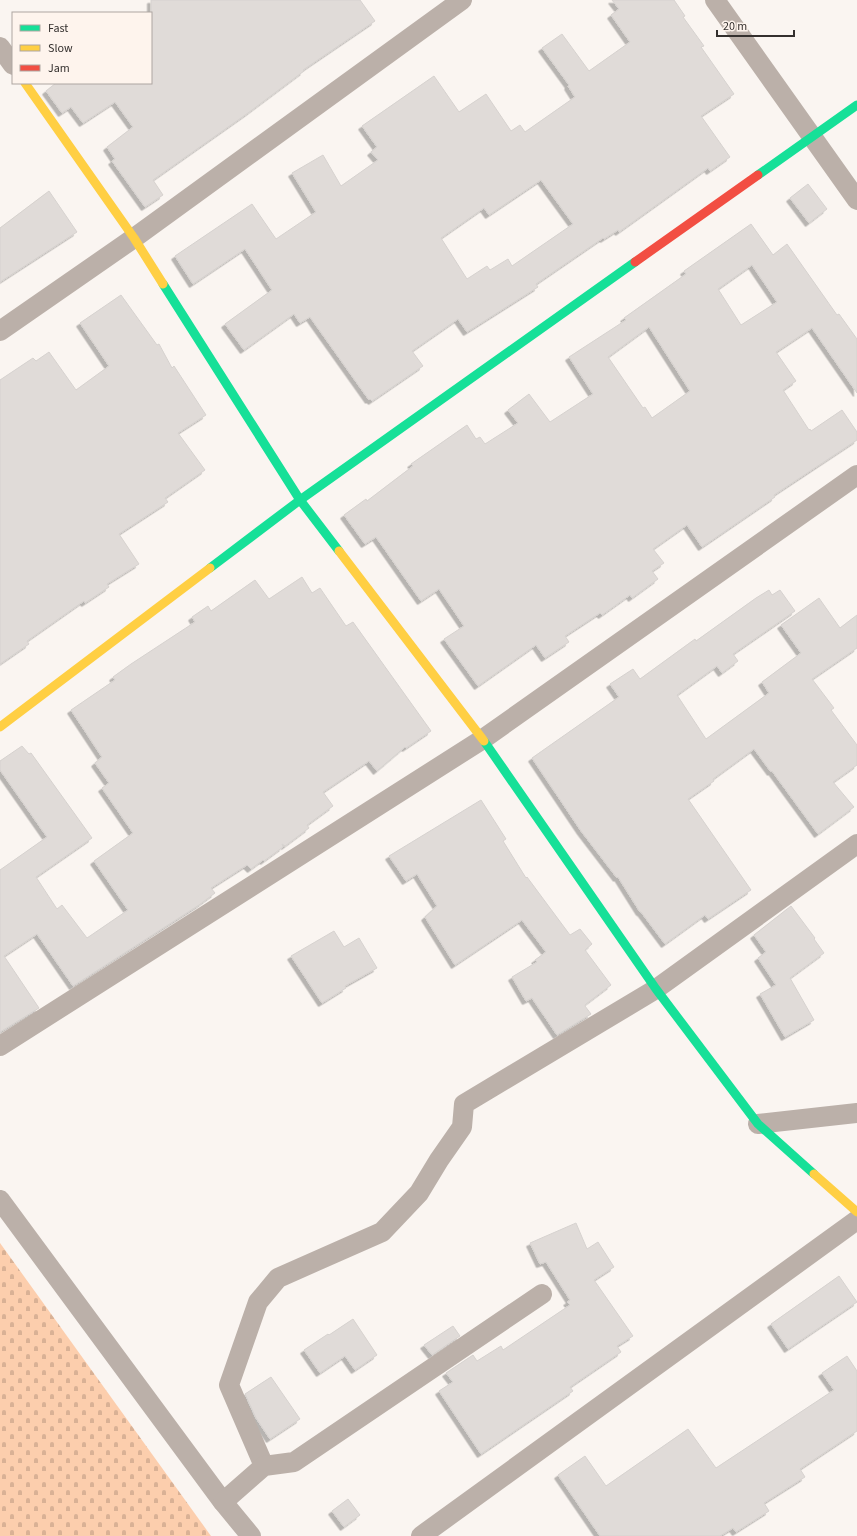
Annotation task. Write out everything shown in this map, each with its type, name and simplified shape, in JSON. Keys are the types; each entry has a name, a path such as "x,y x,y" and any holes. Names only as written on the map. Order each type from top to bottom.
{"street":[{"path":"0,331 134,238 462,0"},
{"path":"715,0 857,200"},
{"path":"0,47 12,64"},
{"path":"26,84 134,238 300,500 483,739 656,990 758,1124 857,1212"},
{"path":"0,727 300,500 857,105"},
{"path":"0,1046 483,739 857,475"},
{"path":"264,1466 229,1385 258,1302 278,1278 382,1232 419,1193 462,1127 464,1104 656,990 857,844"},
{"path":"758,1124 857,1113"},
{"path":"0,1200 223,1502 251,1536"},
{"path":"421,1536 857,1220"},
{"path":"223,1502 264,1466 294,1462 542,1294"}],"green space":[{"path":"0,1243 211,1536 0,1536"}],"building":[{"path":"151,0 360,0 375,21 303,70 304,71 248,113 153,180 163,195 145,207 112,161 115,159 107,147 133,127 115,102 83,123 71,107 62,113 46,91 55,84 152,84"},
{"path":"612,0 674,0 685,16 683,17 704,46 701,47 734,94 701,116 730,157 710,171 708,168 619,232 618,230 604,239 603,238 536,284 538,287 467,332 458,319 412,351 423,366 372,401 370,399 369,400 310,317 300,323 294,314 244,350 225,324 272,290 245,249 193,284 175,256 252,204 276,239 316,212 292,173 323,155 341,186 378,160 371,152 377,147 362,126 434,76 459,112 486,94 511,131 520,125 525,132 575,97 568,86 569,85 542,48 562,34 589,71 630,42 611,15 619,9","holes":["541,180 573,224 512,266 508,259 490,270 487,266 467,279 441,238 484,208 489,215"]},
{"path":"808,184 827,209 809,223 790,198"},
{"path":"49,191 77,232 0,282 0,228"},
{"path":"751,224 773,255 787,244 837,315 839,314 857,339 857,393 812,328 776,352 796,381 783,390 809,430 810,429 811,431 842,410 857,432 857,440 774,495 775,497 702,547 687,525 653,549 664,563 652,571 658,579 632,598 630,595 602,615 600,613 565,636 569,642 545,658 536,645 478,686 444,639 464,626 439,589 421,601 376,537 365,544 344,515 366,499 367,501 413,466 411,464 467,425 476,439 480,437 485,444 518,423 508,410 529,394 550,422 593,394 569,357 626,320 624,318 686,274 684,271","holes":["752,265 777,302 741,325 718,289","649,327 690,391 652,418 645,407 643,408 608,357"]},
{"path":"121,295 157,345 159,344 172,368 174,366 206,415 178,433 205,470 165,498 168,502 119,534 139,564 107,584 109,587 85,603 84,601 27,641 29,644 0,664 0,380 33,358 36,361 49,352 76,390 109,366 80,323"},
{"path":"302,577 312,593 320,588 346,626 353,622 431,731 406,748 405,747 377,771 369,761 323,792 333,806 307,825 309,828 285,846 282,844 283,847 251,869 247,865 211,888 215,893 199,905 73,986 37,934 4,956 39,1008 0,1032 0,870 47,837 0,770 0,761 22,746 29,754 31,753 92,838 36,877 57,909 62,905 87,938 128,910 94,861 133,833 102,788 109,783 95,763 102,757 71,710 115,680 113,677 131,664 195,622 192,617 208,606 211,611 255,580 269,599"},
{"path":"769,590 772,595 780,590 795,611 733,654 738,661 722,673 717,666 677,695 706,739 769,693 762,682 801,653 781,625 819,598 840,628 857,615 857,648 812,679 834,708 831,710 857,745 857,765 833,782 854,807 818,834 754,749 713,779 714,781 688,799 751,890 708,919 705,915 665,944 640,912 618,877 617,878 581,831 532,758 619,697 610,684 633,669 640,679 695,639 696,641"},
{"path":"481,800 506,839 503,841 526,878 527,877 570,935 580,929 592,944 585,950 611,985 586,1004 585,1006 591,1014 557,1035 532,998 526,1001 512,977 537,962 535,960 546,952 522,920 455,965 425,917 437,906 417,874 406,881 389,856"},
{"path":"791,906 815,938 814,939 824,953 790,978 814,1020 785,1037 760,994 776,985 758,958 766,952 754,935"},
{"path":"334,931 344,947 359,938 377,968 345,986 346,988 322,1003 291,956"},
{"path":"576,1223 587,1249 598,1242 614,1267 594,1280 633,1336 617,1346 621,1352 570,1387 573,1391 481,1454 439,1391 453,1382 446,1373 473,1355 477,1361 501,1346 503,1350 570,1305 567,1302 570,1300 546,1262 540,1264 530,1243"},
{"path":"839,1276 857,1302 788,1349 771,1324"},
{"path":"353,1319 377,1355 355,1370 345,1356 320,1373 304,1350"},
{"path":"453,1326 460,1336 432,1355 424,1345"},
{"path":"847,1356 857,1371 857,1431 800,1469 805,1477 764,1503 769,1511 736,1532 733,1528 720,1536 600,1536 558,1475 585,1456 606,1486 688,1429 716,1468 834,1390 822,1373"},
{"path":"271,1377 300,1419 270,1439 256,1418 245,1394"},
{"path":"348,1499 360,1515 344,1527 332,1511"}],"traffic: fast":[{"path":"758,175 857,105"},
{"path":"210,568 300,500 635,262"},
{"path":"163,284 300,500 339,551"},
{"path":"484,741 656,989 758,1124 814,1174"}],"traffic: slow":[{"path":"26,84 134,238 163,284"},
{"path":"339,551 484,741"},
{"path":"0,727 210,568"},
{"path":"814,1174 857,1212"}],"traffic: jam":[{"path":"635,262 758,175"}]}
